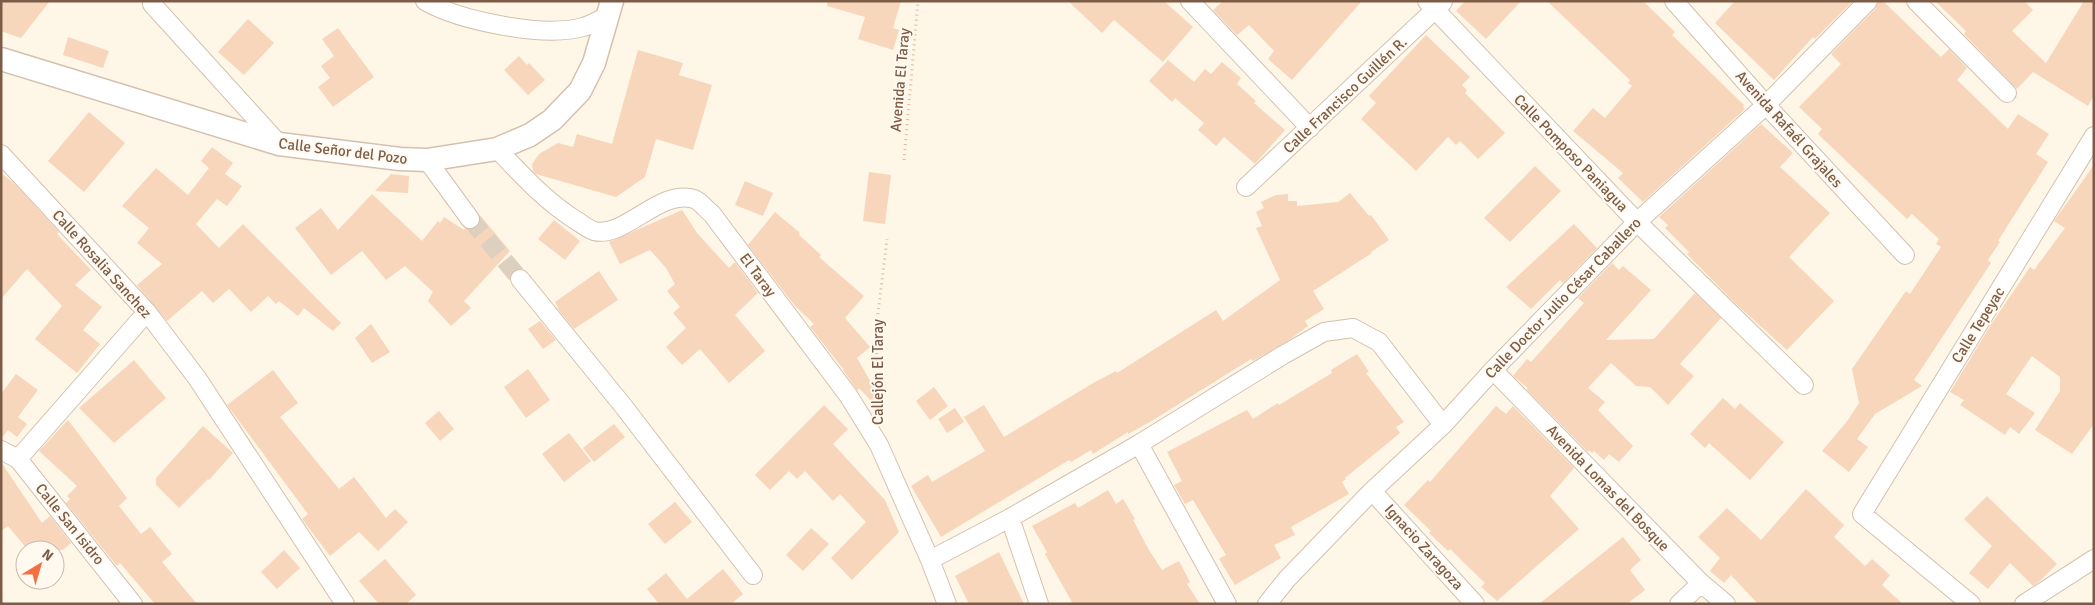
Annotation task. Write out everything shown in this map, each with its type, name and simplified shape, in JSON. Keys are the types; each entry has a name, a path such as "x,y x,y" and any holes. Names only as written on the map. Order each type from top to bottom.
{"street":[{"path":"425,1 436,8 477,20 538,30 583,27 610,9"},
{"path":"1190,1 1310,128"},
{"name":"Avenida Rafaél Grajales","path":"1674,1 1766,105 1905,255"},
{"name":"Calle Doctor Julio César Caballero","path":"1267,604 1287,579 1372,491 1443,425 1493,370 1637,222 1766,105 1868,1"},
{"path":"1916,1 2008,93"},
{"path":"152,4 279,144"},
{"name":"Calle Francisco Guillén R.","path":"1246,187 1310,128 1435,4"},
{"name":"Calle Pomposo Paniagua","path":"1435,4 1637,222 1804,385"},
{"name":"Calle Señor del Pozo","path":"1,59 279,144 400,159 427,160 497,149 530,135 552,120 580,92 594,63 610,9"},
{"name":"Calle Tepeyac","path":"1971,604 1862,514 2094,136"},
{"name":"El Taray","path":"497,149 560,210 593,231 604,232 616,228 673,199 695,199 712,214 848,396 879,445 930,560"},
{"name":"Calle Rosalia Sanchez","path":"1,154 147,312 197,378 345,604"},
{"path":"427,160 470,219"},
{"path":"520,279 624,407 752,575"},
{"path":"18,459 147,312"},
{"path":"946,604 930,560 1010,518 1139,444 1283,355 1324,332 1353,328 1379,342 1443,425"},
{"name":"Avenida Lomas del Bosque","path":"1493,370 1701,583 1726,604"},
{"path":"1139,444 1227,604"},
{"name":"Calle San Isidro","path":"1,450 18,459 133,604"},
{"name":"Ignacio Zaragoza","path":"1372,491 1476,604"},
{"path":"1010,518 1039,604"},
{"path":"2024,604 2094,559"},
{"path":"1679,604 1701,583"}],"path":[{"name":"Avenida El Taray","path":"904,160 918,1"},
{"name":"Callejón El Taray","path":"878,408 876,330 887,239"}],"building":[{"path":"1,1 50,1 21,38 1,31"},
{"path":"827,1 901,1 893,28 899,30 893,50 858,39 865,17 827,6"},
{"path":"1068,1 1164,1 1193,27 1163,62 1114,20 1102,33"},
{"path":"1223,1 1362,1 1292,80 1268,59 1274,51 1249,25 1237,35 1213,10"},
{"path":"1465,1 1521,1 1486,39 1456,11"},
{"path":"1547,1 1643,1 1675,32 1672,35 1744,105 1745,109 1643,202 1618,178 1623,173 1573,131 1593,108 1605,118 1632,86 1628,83 1630,80"},
{"path":"1735,1 1853,1 1815,39 1813,37 1774,80 1715,23"},
{"path":"1878,1 1883,1 1941,57 1949,49 1967,68 1957,80 2008,129 2018,114 2049,134 2036,154 2048,162 1998,241 2000,242 1988,260 1991,263 1914,380 1922,386 1875,414 1857,439 1868,447 1849,472 1822,451 1848,420 1859,403 1852,369 1906,291 1910,294 1941,247 1936,244 1939,239 1912,214 1907,219 1818,134 1822,129 1799,107 1841,64 1831,54 1876,8"},
{"path":"1935,1 2024,1 2033,10 2012,31 2046,63 2084,1 2094,1 2094,95 2088,106 2033,72 2017,89 1964,34 1966,31"},
{"path":"248,19 274,43 244,75 218,52"},
{"path":"338,28 374,77 333,107 318,87 330,78 321,66 334,56 322,39"},
{"path":"1426,35 1470,77 1462,85 1467,90 1465,93 1505,133 1478,159 1460,141 1456,145 1448,137 1416,171 1361,119 1376,103 1369,96"},
{"path":"68,37 109,51 103,68 63,55"},
{"path":"638,50 683,63 679,75 712,85 693,150 656,139 645,177 616,197 536,174 533,171 532,164 539,154 558,143 573,147 577,134 612,144"},
{"path":"519,56 527,65 529,63 545,80 528,95 504,70"},
{"path":"1168,60 1194,82 1205,69 1211,74 1222,62 1241,78 1237,84 1256,101 1254,103 1285,130 1255,164 1224,137 1216,146 1198,130 1204,123 1175,98 1172,102 1149,81"},
{"path":"89,112 125,143 84,192 48,161"},
{"path":"1761,124 1793,153 1780,167 1830,213 1789,257 1834,301 1787,350 1735,303 1687,254 1689,252 1665,228 1668,225 1659,217"},
{"path":"212,147 233,163 225,174 242,186 227,206 217,199 196,224 219,248 243,224 341,323 333,331 304,308 298,316 279,301 276,304 268,296 251,312 229,289 213,303 202,291 167,321 137,285 162,264 137,243 149,228 122,206 156,168 188,195 209,168 201,161"},
{"path":"2094,165 2094,424 2072,454 2035,430 2060,391 2060,377 2032,356 2006,394 2035,413 2019,434 2010,427 2005,435 1960,405 1964,400 1950,392 1992,323 2030,267 2034,270 2065,228 2054,221"},
{"path":"1535,166 1561,191 1510,242 1484,218"},
{"path":"869,172 891,175 885,224 863,221"},
{"path":"1,173 14,183 59,232 57,234 91,270 75,285 102,307 83,330 100,344 77,373 35,339 62,306 27,269 1,299"},
{"path":"391,174 409,176 408,193 375,191"},
{"path":"745,181 773,193 763,216 735,205"},
{"path":"1350,193 1369,216 1371,215 1389,240 1313,291 1324,309 1305,321 1308,326 1289,340 1253,361 1251,359 1150,422 1128,434 1128,432 1093,454 1091,450 1071,462 1069,460 941,537 911,486 928,475 932,482 985,451 964,417 984,405 1004,437 1095,382 1116,371 1117,373 1216,310 1223,321 1280,280 1256,228 1262,226 1256,212 1264,208 1261,202 1276,195 1288,194 1288,201 1297,201 1297,206 1338,202"},
{"path":"372,194 422,241 438,221 440,223 444,217 464,230 465,228 472,229 477,227 480,223 479,214 510,251 464,301 471,308 451,326 428,301 433,292 405,266 386,280 362,251 331,275 295,228 321,208 338,230"},
{"path":"682,210 697,233 729,268 735,262 758,293 735,315 765,351 729,383 700,349 682,365 666,347 686,328 673,313 680,307 667,291 675,284 666,268 650,250 620,264 609,242"},
{"path":"775,212 800,233 799,235 821,255 819,257 864,296 845,318 870,347 857,358 880,398 873,403 860,389 857,390 844,370 810,327 814,324 795,306 748,245"},
{"path":"554,220 580,241 565,260 538,239"},
{"path":"1574,224 1597,248 1563,283 1560,280 1531,309 1506,287"},
{"path":"1612,263 1619,270 1623,266 1651,290 1606,340 1654,339 1695,293 1721,318 1680,364 1694,376 1668,405 1650,387 1636,386 1611,363 1588,388 1605,402 1598,410 1633,446 1619,462 1609,454 1604,460 1594,451 1592,453 1589,450 1588,452 1526,389 1528,388 1513,376 1527,359 1531,362 1584,303 1578,298"},
{"path":"599,271 618,300 574,329 557,308 555,302"},
{"path":"540,321 556,340 543,349 528,329"},
{"path":"371,324 390,352 372,363 355,338"},
{"path":"1357,354 1369,372 1366,373 1404,422 1396,427 1400,433 1345,478 1342,482 1349,494 1291,527 1295,535 1274,545 1281,558 1235,585 1219,559 1226,555 1193,500 1185,504 1174,485 1182,481 1167,452 1247,410 1253,419 1332,373 1331,370"},
{"path":"134,360 166,398 114,443 79,408"},
{"path":"528,369 550,400 526,418 504,387"},
{"path":"273,370 298,403 280,417 339,489 354,477 386,518 395,509 408,522 378,551 359,532 330,556 302,519 308,514 227,405"},
{"path":"16,374 38,390 18,417 27,424 17,437 8,430 1,439 1,394"},
{"path":"934,387 948,406 930,420 916,401"},
{"path":"1723,398 1735,409 1740,403 1784,442 1750,480 1709,443 1705,448 1690,434"},
{"path":"824,405 848,429 833,444 885,500 899,532 852,580 831,558 866,522 840,494 833,501 805,471 797,479 789,471 770,490 755,475"},
{"path":"1496,406 1506,414 1513,406 1574,468 1550,496 1579,529 1497,601 1481,587 1485,583 1450,549 1448,551 1429,533 1431,531 1404,505 1428,480 1430,482"},
{"path":"955,408 964,422 947,433 938,419"},
{"path":"439,411 454,429 440,441 425,423"},
{"path":"68,420 127,498 119,506 141,534 150,527 172,554 162,562 197,604 155,604 120,563 117,566 66,503 70,499 67,496 77,486 39,451"},
{"path":"614,424 625,437 594,462 583,448"},
{"path":"203,426 233,453 209,480 179,508 156,485 156,478"},
{"path":"569,433 591,461 564,482 542,454"},
{"path":"1,462 42,523 50,516 71,543 65,548 65,540 20,540 8,526 1,531"},
{"path":"1806,489 1844,525 1834,537 1865,566 1872,559 1890,575 1882,585 1903,604 1758,604 1731,575 1724,583 1710,571 1720,558 1698,537 1727,508 1761,540"},
{"path":"1108,490 1116,504 1123,499 1135,519 1133,520 1149,550 1162,570 1179,561 1190,582 1187,584 1200,604 1073,604 1045,554 1047,552 1032,526 1075,503 1078,508"},
{"path":"1987,496 2057,564 2033,586 2010,563 1988,589 1969,573 1992,546 1964,519"},
{"path":"675,502 692,522 665,544 648,524"},
{"path":"811,528 829,544 803,571 786,555"},
{"path":"1623,537 1641,560 1630,570 1645,590 1627,604 1539,604"},
{"path":"284,550 300,568 277,589 261,572"},
{"path":"999,552 1024,604 969,604 955,576"},
{"path":"385,559 416,595 406,604 379,604 359,581"},
{"path":"723,569 743,594 731,604 659,604 647,589 666,573 687,599"}],"tunnel":[{"path":"470,219 520,279"}]}
